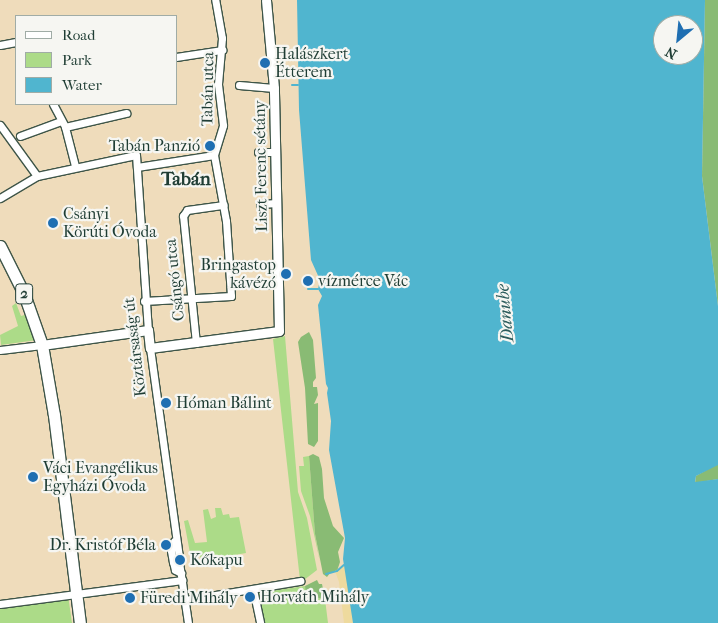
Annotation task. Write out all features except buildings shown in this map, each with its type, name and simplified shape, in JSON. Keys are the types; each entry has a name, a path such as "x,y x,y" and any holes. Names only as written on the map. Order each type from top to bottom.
{"main road":[{"name":"2","path":"0,246 24,294 42,345 54,415 80,623"}],"street":[{"name":"Tabán utca","path":"192,299 231,296 224,205 214,155 223,125 219,99 222,38 215,0"},
{"name":"Liszt Ferenc sétány","path":"196,343 278,331 274,88 266,0"},
{"path":"0,45 15,42"},
{"path":"178,57 222,50"},
{"path":"239,85 274,88"},
{"path":"0,198 38,176 75,166 63,124 54,105"},
{"path":"20,136 63,124 126,113"},
{"path":"0,125 38,176"},
{"path":"258,152 274,152"},
{"name":"Köztársaság út","path":"75,166 136,155 144,301 181,576"},
{"path":"137,167 214,155"},
{"path":"260,204 277,203"},
{"name":"Csángó utca","path":"196,343 183,214 187,210 224,205"},
{"path":"260,284 278,285"},
{"path":"144,301 192,299"},
{"path":"0,350 148,330"},
{"path":"150,348 196,343"},
{"name":"Köztársaság út","path":"175,535 171,551 172,562 175,570 181,576"},
{"path":"0,604 76,594 181,576 188,623"},
{"path":"185,600 300,582"},
{"path":"253,589 260,623"}],"green space":[{"path":"705,0 718,0 718,306 702,176"},
{"path":"16,303 21,316 28,314 37,340 1,345 0,335 18,326 12,306"},
{"path":"309,332 313,340 316,378 313,382 313,387 317,387 318,395 314,404 318,403 318,441 314,447 308,444 305,388 298,342 301,337"},
{"path":"285,336 298,492 307,518 317,570 304,580 300,580 273,339"},
{"path":"313,454 319,457 322,469 324,498 333,526 344,538 338,552 340,562 337,571 330,573 327,577 323,574 315,534 309,456"},
{"path":"309,456 315,534 320,562 310,516 301,491 299,466 304,466 303,457"},
{"path":"718,465 718,479 695,483 696,476"},
{"path":"215,508 221,508 223,515 229,514 230,518 239,517 246,553 201,561 199,551 190,553 184,521 188,520 195,543 207,542 203,510 208,509 211,519 216,517"},
{"path":"317,580 319,584 322,584 325,599 306,596 305,586"},
{"path":"305,586 307,596 325,599 328,623 263,623 256,593"},
{"path":"68,595 72,623 0,623 0,604"}],"sand":[{"path":"344,565 353,623 344,623 339,582 335,571"}],"water":[{"name":"Danube","path":"297,0 705,0 702,176 718,306 718,465 696,476 695,482 718,479 718,623 353,623 343,559 345,538 329,450 331,421 318,305 322,296 318,289 320,280 311,260 299,110"}],"waterway":[{"path":"292,85 298,85"},
{"path":"308,289 318,289"},
{"path":"326,574 337,571 344,565"}],"place":[{"name":"Halászkert Étterem","path":"265,63"},
{"name":"Tabán Panzió","path":"210,146"},
{"name":"Csányi Körúti Óvoda","path":"53,223"},
{"name":"Bringastop kávézó","path":"286,274"},
{"name":"vízmérce Vác","path":"308,281"},
{"name":"Hóman Bálint","path":"166,403"},
{"name":"Váci Evangélikus Egyházi Óvoda","path":"33,477"},
{"name":"Dr. Kristóf Béla","path":"166,545"},
{"name":"Kőkapu","path":"180,560"},
{"name":"Horváth Mihály","path":"250,597"},
{"name":"Füredi Mihály","path":"130,598"}],"district":[{"name":"Tabán","path":"186,180"}]}
